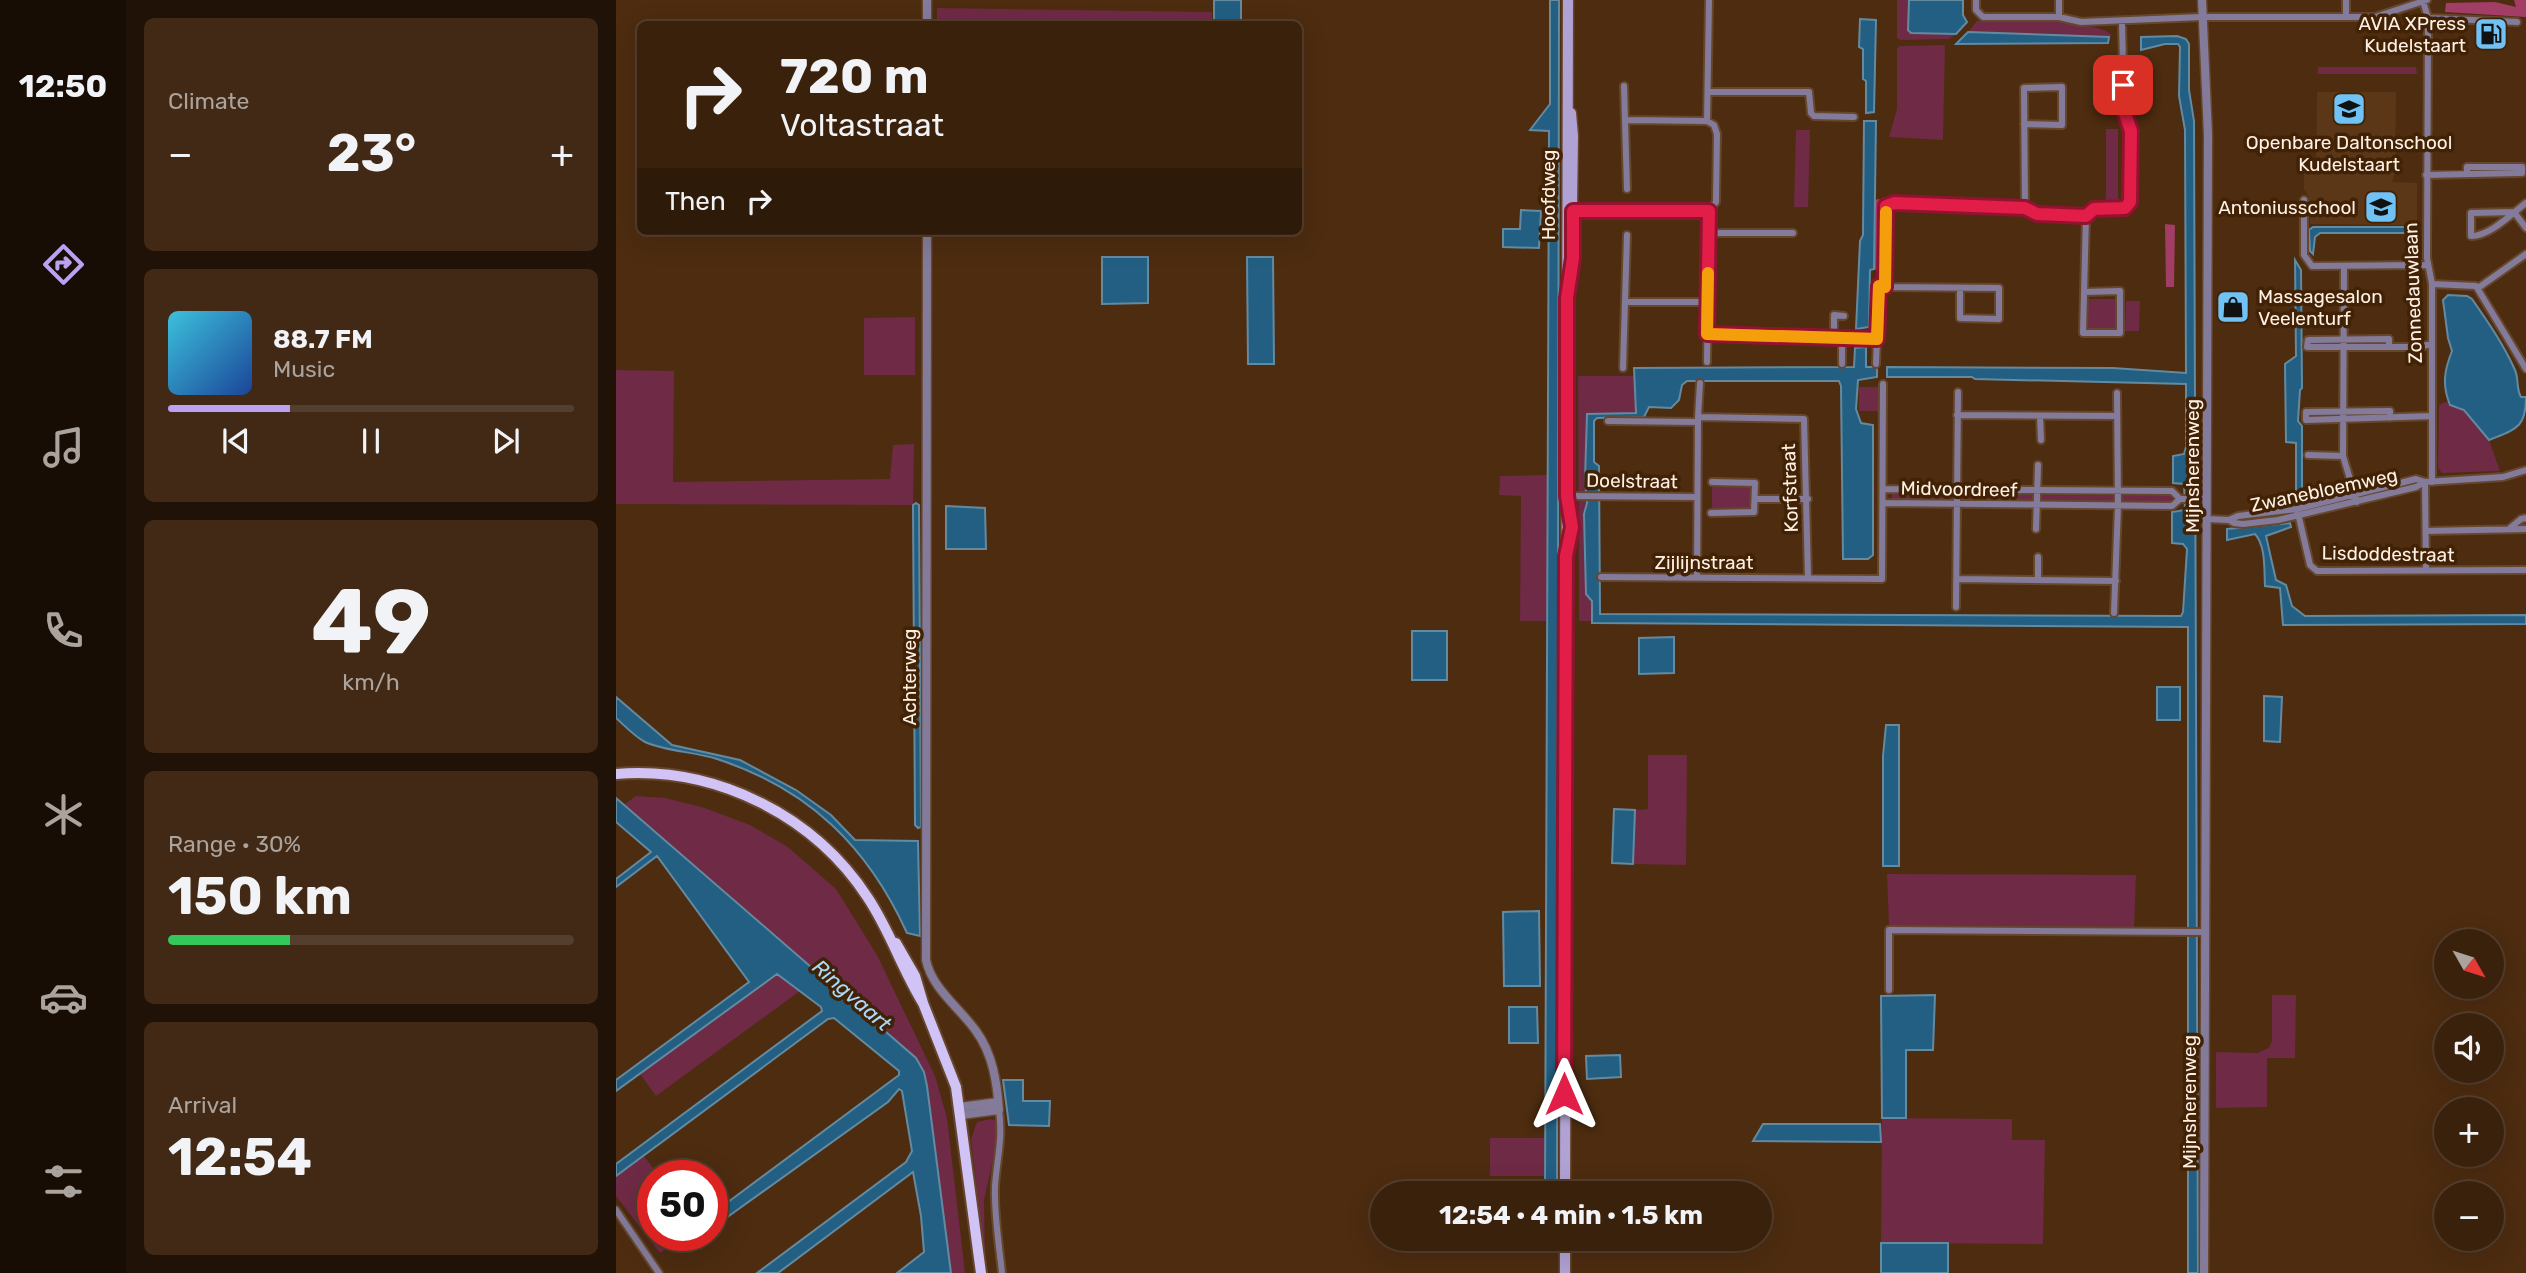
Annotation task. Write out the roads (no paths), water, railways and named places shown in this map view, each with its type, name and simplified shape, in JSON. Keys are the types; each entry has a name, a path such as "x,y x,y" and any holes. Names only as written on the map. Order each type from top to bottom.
{"main road":[{"name":"Hoofdweg","path":"1565,1181 1568,0"},
{"path":"616,774 668,774 717,784 763,803 806,831 842,865 868,898 887,932 902,968 923,1003 948,1063 960,1111 968,1129 970,1152 967,1164 981,1273"},
{"path":"1565,1251 1565,1273"}],"street":[{"path":"927,0 927,21"},
{"path":"1707,121 1709,0"},
{"path":"1976,0 1976,10 1983,17 2059,17 2081,22 2202,17 2375,17 2425,1"},
{"path":"2059,0 2059,17"},
{"name":"Mijnsherenweg","path":"2202,0 2208,135 2203,499 2207,519 2202,931 2204,1273"},
{"path":"2346,0 2346,18"},
{"name":"Zonnedauwlaan","path":"2425,1 2428,18 2427,265 2432,284 2432,416 2426,570"},
{"path":"2428,18 2517,22"},
{"path":"1885,287 1886,206 1894,203 2025,208 2037,214 2086,216 2094,209 2125,208 2130,202 2131,131 2124,111 2122,22"},
{"path":"1624,86 1627,120 1626,189"},
{"path":"2024,124 2062,125 2062,87 2024,88 2024,124 2025,208"},
{"path":"1708,92 1810,92 1811,113 1814,116 1854,117"},
{"path":"1627,120 1707,121 1714,125 1717,134 1716,202 1709,211 1707,362"},
{"path":"2426,175 2522,173 2522,167 2468,167 2468,174"},
{"path":"2304,200 2304,255 2312,266 2427,265"},
{"path":"2514,212 2471,213 2471,236 2481,236 2526,204"},
{"path":"1569,211 1709,211"},
{"path":"2514,212 2526,228"},
{"path":"2084,292 2120,291 2120,333 2083,333 2084,292 2086,216"},
{"path":"1709,233 1793,233"},
{"name":"Achterweg","path":"927,235 926,960 934,981 977,1032 988,1050 1002,1133 995,1184 1002,1273"},
{"path":"1623,368 1627,235"},
{"path":"2478,288 2526,254"},
{"path":"2344,266 2343,456 2356,498"},
{"path":"2432,284 2472,284 2478,288 2523,354 2526,369"},
{"path":"1877,364 1879,286 2000,288 1999,319 1960,318 1960,288"},
{"path":"1626,302 1708,302"},
{"path":"1834,337 1834,316 1844,316"},
{"path":"1707,334 1877,339"},
{"path":"1842,338 1842,365"},
{"path":"2344,343 2307,347 2308,340 2389,346 2432,344"},
{"path":"1697,577 1700,383"},
{"path":"1883,384 1883,489"},
{"path":"1956,607 1958,392"},
{"path":"2114,613 2118,506 2117,393"},
{"path":"2343,415 2306,420 2306,412 2390,418 2432,416"},
{"path":"1957,415 2116,416"},
{"path":"2040,416 2041,440"},
{"name":"Korfstraat","path":"1608,421 1804,419 1808,578"},
{"path":"2308,456 2343,456"},
{"name":"Midvoordreef","path":"2036,530 2038,465"},
{"name":"Zwanebloemweg","path":"2207,519 2229,520 2238,516 2297,513 2416,479 2429,482 2503,477 2526,470"},
{"path":"1711,513 1754,513 1756,499 1755,482 1712,482"},
{"name":"Midvoordreef","path":"2181,499 2172,491 1959,492 1883,489 1883,503 2172,506 2181,499 2203,499"},
{"name":"Doelstraat","path":"1567,496 1697,497"},
{"path":"1756,499 1808,499"},
{"name":"Zijlijnstraat","path":"1601,577 1882,579 1883,503"},
{"name":"Lisdoddestraat","path":"2297,513 2310,565 2317,571 2526,570"},
{"path":"2509,529 2526,518"},
{"path":"2426,531 2526,529"},
{"path":"2038,557 2038,580"},
{"path":"1958,579 2116,581"},
{"path":"1889,990 1889,930 2202,931"},
{"path":"960,1111 999,1106"},
{"path":"616,1210 659,1273"}],"water":[{"path":"1214,0 1241,0 1241,21 1214,21"},
{"path":"1550,0 1559,0 1557,1181 1545,1181 1549,131 1530,130 1550,104"},
{"path":"1909,0 1963,0 1963,15 1967,22 1956,34 1911,33 1908,30"},
{"path":"1860,19 1876,20 1874,112 1866,113 1863,49 1859,47"},
{"path":"1968,32 2109,37 2108,43 1956,44"},
{"path":"2177,36 2186,39 2189,44 2189,90 2194,121 2198,1273 2188,1273 2188,627 1592,623 1592,601 1586,594 1584,514 1587,503 1587,414 1636,413 1634,368 1854,367 1855,348 1866,347 1866,367 1877,367 1877,377 1858,380 1856,409 1861,423 1873,425 1873,555 1868,559 1843,559 1839,381 1687,381 1682,385 1679,400 1671,408 1649,407 1644,417 1597,418 1594,421 1594,462 1599,466 1600,614 2181,616 2187,549 2183,544 2172,543 2172,512 2185,510 2184,484 2173,483 2173,456 2184,454 2186,447 2186,384 1887,377 1887,367 2113,368 2186,373 2185,130 2179,96 2180,47 2178,44 2165,44 2141,50 2141,37"},
{"path":"1864,121 1876,121 1874,269 1870,270 1869,327 1856,329 1860,241 1863,235"},
{"path":"1521,210 1541,211 1539,248 1503,247 1503,229 1520,229"},
{"path":"2313,227 2414,227 2415,233 2320,233 2315,237 2313,254 2310,251 2309,230"},
{"path":"1102,257 1148,257 1148,303 1102,304"},
{"path":"1247,257 1273,257 1274,364 1248,364"},
{"path":"2295,260 2301,270 2302,388 2298,421 2302,426 2302,496 2296,497 2296,443 2286,442 2285,364 2296,356"},
{"path":"2448,295 2467,296 2472,299 2511,361 2521,397 2526,397 2524,415 2518,426 2489,440 2464,410 2450,405 2447,398 2445,378 2452,351 2443,300"},
{"path":"913,505 919,505 921,827 918,828 915,825"},
{"path":"946,506 985,508 986,549 946,549"},
{"path":"2290,523 2291,527 2266,536 2276,580 2286,585 2292,606 2305,616 2526,615 2526,624 2283,625 2280,588 2265,586 2264,558 2259,539 2255,534 2227,540 2227,529"},
{"path":"1412,631 1447,631 1447,680 1412,680"},
{"path":"1674,637 1674,673 1639,674 1639,638"},
{"path":"2157,687 2180,687 2180,720 2157,720"},
{"path":"2264,696 2282,697 2280,742 2264,741"},
{"path":"616,697 672,745 740,760 796,790 831,815 855,840 918,841 920,936 907,933 874,874 854,848 832,825 807,805 780,787 717,759 645,742 616,718"},
{"path":"1886,725 1899,725 1899,866 1883,866 1883,756"},
{"path":"616,798 916,1058 924,1072 927,1086 951,1273 897,1273 924,1252 913,1172 778,1273 757,1273 906,1162 912,1151 902,1091 899,1089 888,1102 728,1217 728,1202 899,1075 899,1071 834,1018 828,1019 616,1176 616,1164 822,1011 821,1007 777,974 616,1091 616,1080 749,982 657,856 616,887 616,879 651,852 616,822"},
{"path":"1614,809 1635,810 1633,864 1612,863"},
{"path":"1539,911 1540,986 1504,986 1503,912"},
{"path":"1935,995 1933,1050 1906,1050 1906,1118 1882,1118 1881,996"},
{"path":"1509,1007 1537,1007 1538,1043 1509,1043"},
{"path":"1620,1055 1621,1077 1587,1079 1586,1056"},
{"path":"1003,1080 1023,1080 1023,1101 1050,1101 1049,1126 1009,1125"},
{"path":"1763,1124 1880,1124 1881,1142 1753,1141"},
{"path":"1881,1243 1948,1243 1948,1273 1881,1273"}],"place":[{"name":"AVIA XPress Kudelstaart","path":"2491,34"},
{"name":"Openbare Daltonschool Kudelstaart","path":"2349,109"},
{"name":"Antoniusschool","path":"2381,207"},
{"name":"Massagesalon Veelenturf","path":"2233,307"}],"water label":[{"name":"Ringvaart","path":"852,995"}]}
